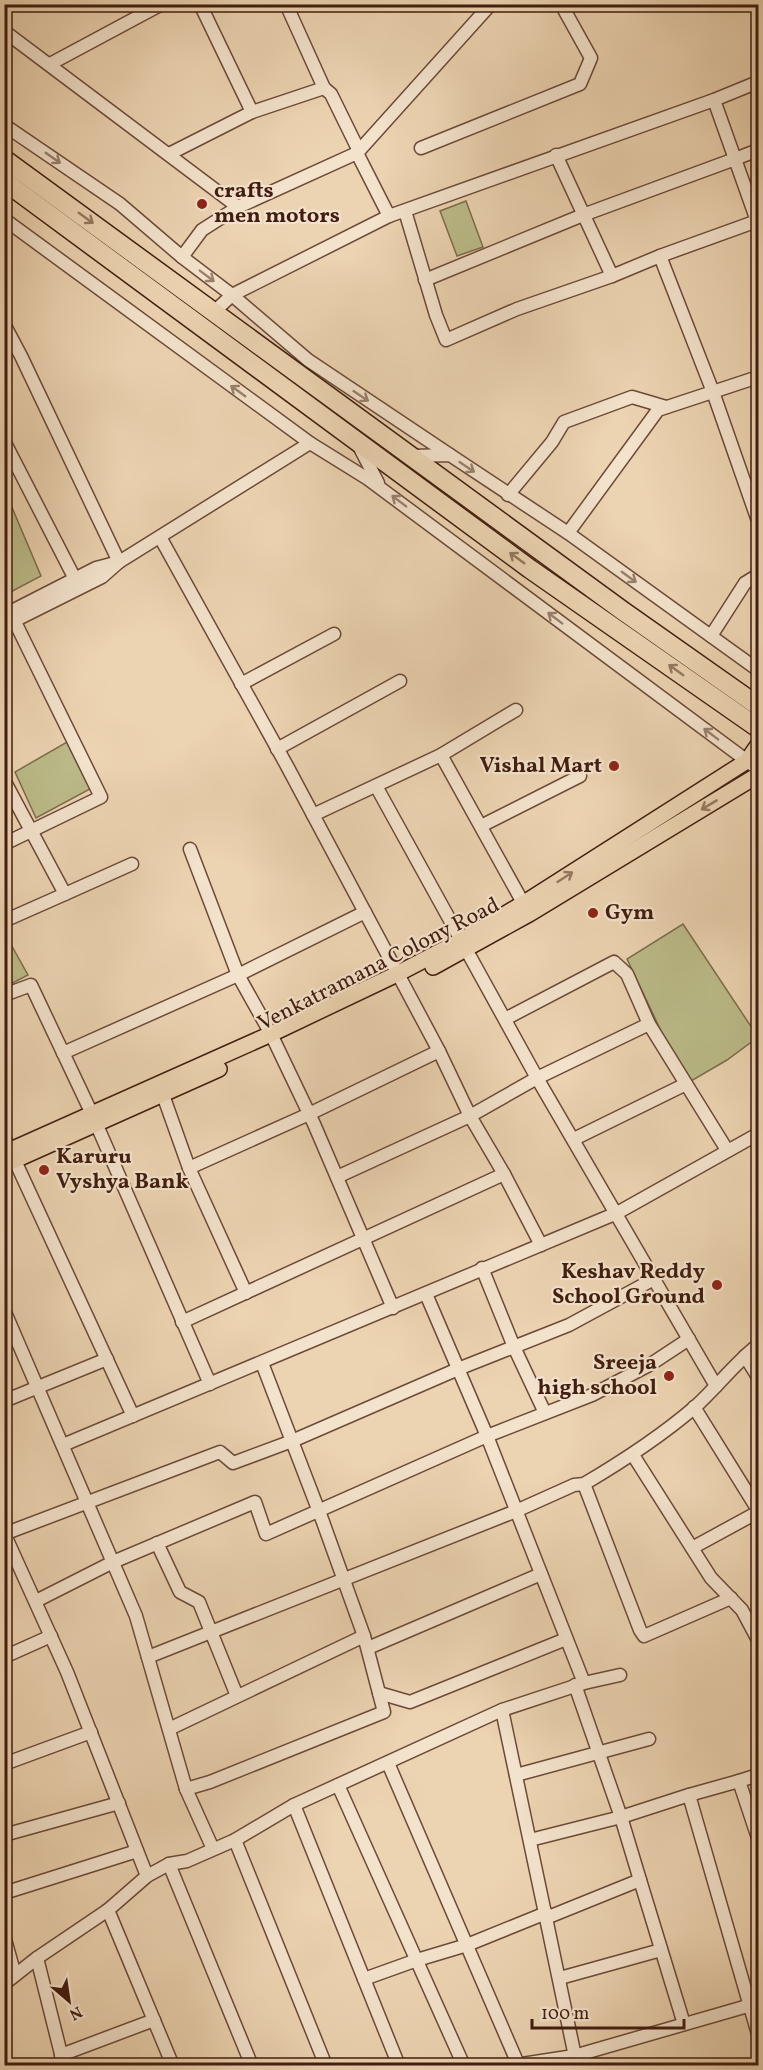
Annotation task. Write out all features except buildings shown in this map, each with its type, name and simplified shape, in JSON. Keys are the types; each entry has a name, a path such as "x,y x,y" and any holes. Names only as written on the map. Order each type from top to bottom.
{"highway":[{"path":"4,159 623,611 759,706"},
{"path":"4,181 530,568 759,728"}],"main road":[{"path":"527,909 753,765 759,745"},
{"name":"Venkatramana Colony Road","path":"8,1154 163,1095 273,1038 400,978 527,909 759,775"},
{"path":"94,1120 273,1038"}],"street":[{"path":"50,64 162,4"},
{"path":"200,4 252,112"},
{"path":"286,4 324,88 331,94 389,216"},
{"path":"182,257 202,230 238,207 358,152 491,4"},
{"path":"422,148 580,84 591,58 561,4"},
{"path":"4,31 238,207"},
{"path":"215,312 232,295 389,216 759,82"},
{"path":"169,154 252,112 324,88"},
{"path":"405,211 425,280 446,340 517,309 758,221 714,100"},
{"path":"4,125 120,204 308,360 568,533 759,670"},
{"path":"425,280 583,215 759,150"},
{"path":"556,155 612,276"},
{"path":"4,219 310,443 380,487 753,765"},
{"path":"660,256 713,392 757,518"},
{"path":"4,324 119,562"},
{"path":"568,533 658,410 759,378"},
{"path":"508,495 552,442 564,422 632,397 666,407"},
{"path":"356,440 380,487"},
{"path":"4,441 75,579"},
{"path":"8,620 102,577 119,562 310,443"},
{"path":"412,456 450,455"},
{"path":"160,537 365,912 439,1051 470,1116 504,1174 541,1245"},
{"path":"8,620 96,568 119,562"},
{"path":"711,636 745,583 759,575"},
{"path":"4,844 101,797 8,620"},
{"path":"241,684 334,634"},
{"path":"277,749 400,681"},
{"path":"313,816 441,756 516,710"},
{"path":"441,756 527,909"},
{"path":"481,826 580,776"},
{"path":"4,780 65,894"},
{"path":"376,786 537,1078 716,1386"},
{"path":"189,849 238,975 273,1038 309,1114 393,1308"},
{"path":"4,921 132,864"},
{"path":"63,1053 238,975 365,912"},
{"path":"505,1019 614,962 627,974 649,1024 727,1150"},
{"path":"4,995 30,984 94,1120 210,1384"},
{"path":"337,1177 470,1116 537,1078 649,1024"},
{"path":"189,1168 309,1114 439,1051"},
{"path":"574,1139 686,1084"},
{"path":"163,1095 189,1168 246,1293"},
{"path":"63,1445 616,1213 759,1134"},
{"path":"8,1154 133,1416"},
{"path":"182,1322 504,1174"},
{"path":"482,1268 514,1347 545,1413"},
{"path":"147,1876 91,1732 5,1533 220,1452 233,1463 292,1442 569,1325 654,1279"},
{"path":"426,1294 487,1436 566,1639 598,1753 621,1817 684,2024"},
{"path":"4,1310 136,1616 186,1789 213,1850"},
{"path":"36,1601 112,1562 255,1502 266,1534 487,1436 592,1395 651,1364 689,1339"},
{"path":"148,1657 574,1485 584,1484 633,1455 694,1407 759,1345"},
{"path":"745,1356 759,1377"},
{"path":"4,1401 107,1359"},
{"path":"186,1789 210,1782 384,1712 366,1642 344,1579 262,1363"},
{"path":"692,1548 759,1511 694,1407"},
{"path":"633,1455 711,1578 754,1621 759,1640"},
{"path":"584,1484 644,1636 731,1598"},
{"path":"157,1543 180,1592 199,1602 237,1696"},
{"path":"169,1729 237,1696 366,1642 541,1574"},
{"path":"4,1657 51,1636"},
{"path":"379,1693 410,1702 566,1639"},
{"path":"4,1984 37,1958 108,1910 147,1876 169,1863 187,1861 235,1840 294,1806 502,1710 580,1684 620,1675"},
{"path":"502,1710 560,1978 575,2060"},
{"path":"4,1764 91,1732"},
{"path":"516,1775 649,1739"},
{"path":"388,1763 467,1945 514,2065 575,2060 684,2024 754,2004"},
{"path":"530,1840 621,1817 759,1775"},
{"path":"739,1781 759,1838"},
{"path":"338,1785 464,2066"},
{"path":"689,1796 754,2004 759,2034"},
{"path":"4,1835 119,1803"},
{"path":"294,1806 399,2066"},
{"path":"235,1840 326,2066"},
{"path":"4,1893 137,1851"},
{"path":"169,1863 252,2066"},
{"path":"364,1979 467,1945 640,1880"},
{"path":"108,1910 173,2066"},
{"path":"4,1936 15,1975"},
{"path":"560,1978 661,1950"},
{"path":"37,1958 62,2060 154,2020"}],"green space":[{"path":"466,201 483,247 457,256 440,211"},
{"path":"5,491 41,576 4,595"},
{"path":"67,742 90,789 36,818 15,772"},
{"path":"683,924 758,1037 727,1060 686,1084 627,959"},
{"path":"4,932 28,975 5,987 4,987"}],"place":[{"name":"crafts men motors","path":"202,204"},
{"name":"Vishal Mart","path":"614,766"},
{"name":"Gym","path":"593,913"},
{"name":"Karuru Vyshya Bank","path":"44,1170"},
{"name":"Keshav Reddy School Ground","path":"717,1285"},
{"name":"Sreeja high school","path":"669,1376"}]}
